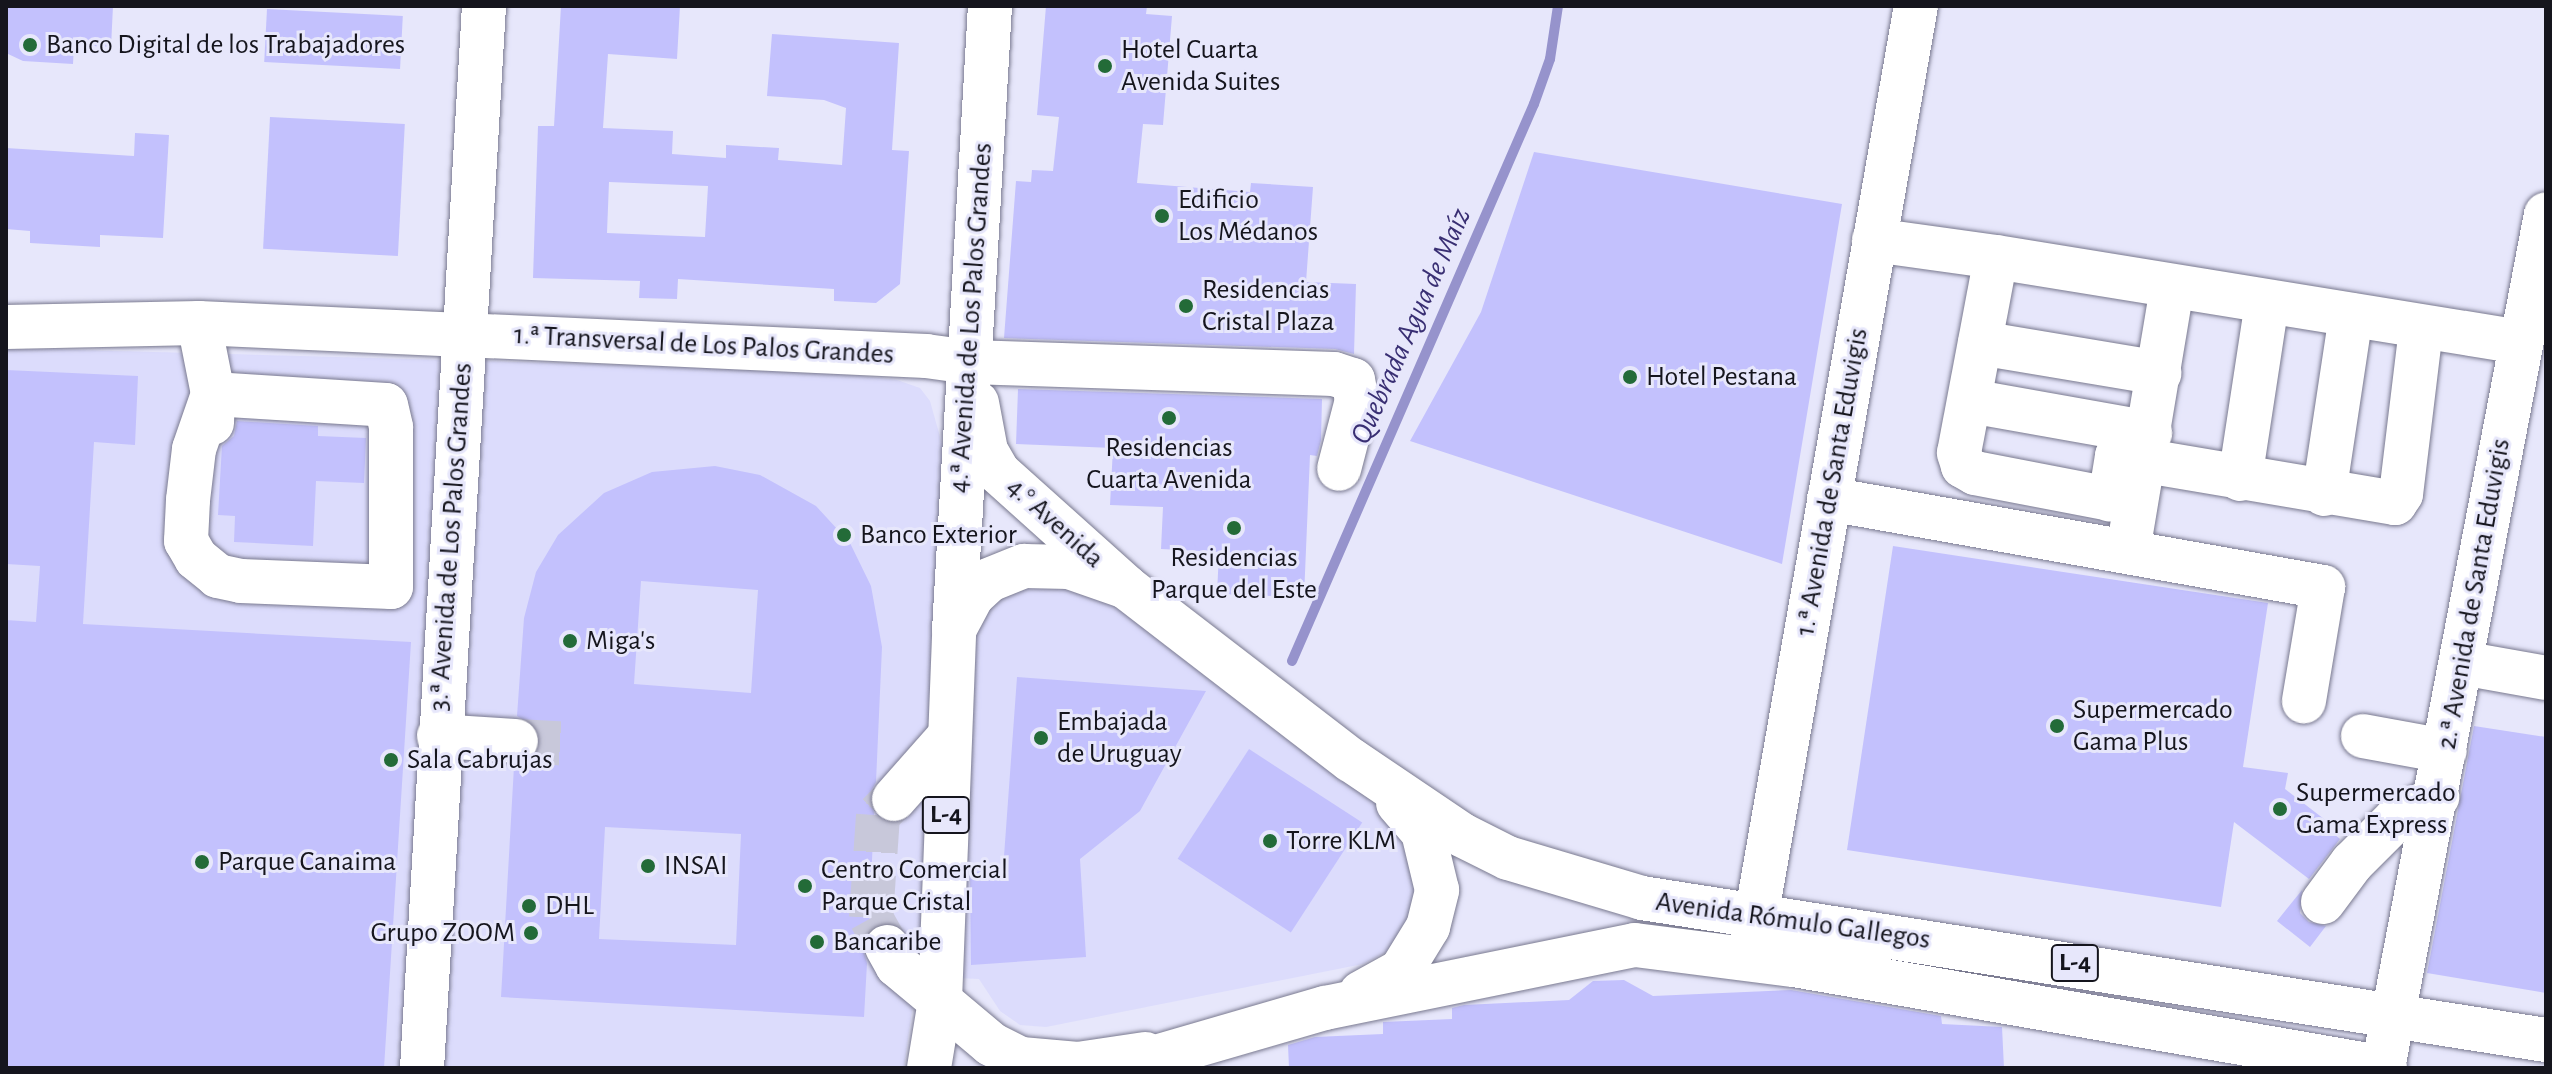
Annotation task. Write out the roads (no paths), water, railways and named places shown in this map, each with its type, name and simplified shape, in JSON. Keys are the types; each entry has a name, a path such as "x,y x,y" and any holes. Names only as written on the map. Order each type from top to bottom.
{"street":[{"name":"3.ª Avenida de Los Palos Grandes","path":"422,1068 484,6"},
{"name":"4.ª Avenida de Los Palos Grandes","path":"940,1001 948,738 990,6"},
{"name":"1.ª Avenida de Santa Eduvigis","path":"1750,959 1755,914 1916,6"},
{"name":"2.ª Avenida de Santa Eduvigis","path":"2384,1068 2546,214"},
{"path":"1874,240 1996,257 2421,329 2520,342"},
{"path":"1996,257 1959,453 1963,466 1975,473 2110,499 2117,456 2148,447"},
{"path":"2128,551 2148,447 2172,287"},
{"path":"2240,479 2267,302"},
{"path":"2324,494 2351,315"},
{"name":"1.ª Transversal de Los Palos Grandes","path":"6,327 199,323 970,362 1334,374 1353,380 1357,400 1339,469"},
{"path":"199,323 213,394 194,449 186,541 196,558 218,576 241,581 391,587 391,427 386,405 390,335"},
{"path":"1970,401 2148,447 2240,479 2385,505 2395,503 2401,494 2421,329"},
{"path":"1980,343 2160,373"},
{"name":"4.° Avenida","path":"970,362 986,451 998,472 1126,587"},
{"path":"213,394 386,405"},
{"path":"1829,499 2323,587 2304,701"},
{"name":"4.ª Avenida de Los Palos Grandes","path":"954,630 972,596 989,580 1024,566 1069,567 1126,587"},
{"name":"Avenida Rómulo Gallegos","path":"1126,587 1351,760 1462,835 1508,858 1642,898 2395,1012 2546,1040"},
{"path":"2462,663 2546,678"},
{"path":"439,736 516,741"},
{"path":"2363,736 2445,751"},
{"path":"894,799 948,738"},
{"name":"L-4","path":"1325,1008 1401,971 1428,927 1437,890 1423,832 1351,760"},
{"path":"2323,902 2352,863 2396,819 2437,797"},
{"name":"Avenida Rómulo Gallegos","path":"1118,1068 1175,1057 1325,1008 1635,945 1750,959 2384,1068"},
{"path":"887,947 897,965 940,1001"},
{"name":"L-4","path":"929,1068 931,1028 940,1001 991,1044 1030,1061 1078,1064 1175,1057"}],"waterway":[{"name":"Quebrada Agua de Maíz","path":"1292,661 1534,104 1550,59 1558,6"}],"tunnel":[{"path":"516,741 573,744"},
{"path":"887,947 871,918 878,815 894,799"}],"place":[{"name":"Banco Digital de los Trabajadores","path":"30,45"},
{"name":"Hotel Cuarta Avenida Suites","path":"1105,66"},
{"name":"Edificio Los Médanos","path":"1162,216"},
{"name":"Residencias Cristal Plaza","path":"1186,306"},
{"name":"Hotel Pestana","path":"1630,377"},
{"name":"Residencias Cuarta Avenida","path":"1169,418"},
{"name":"Residencias Parque del Este","path":"1234,528"},
{"name":"Banco Exterior","path":"844,535"},
{"name":"Miga's","path":"570,641"},
{"name":"Supermercado Gama Plus","path":"2057,726"},
{"name":"Embajada de Uruguay","path":"1041,738"},
{"name":"Sala Cabrujas","path":"391,760"},
{"name":"Supermercado Gama Express","path":"2280,809"},
{"name":"Torre KLM","path":"1270,841"},
{"name":"Parque Canaima","path":"202,862"},
{"name":"INSAI","path":"648,866"},
{"name":"Centro Comercial Parque Cristal","path":"805,886"},
{"name":"DHL","path":"529,906"},
{"name":"Grupo ZOOM","path":"531,933"},
{"name":"Bancaribe","path":"817,942"}]}
